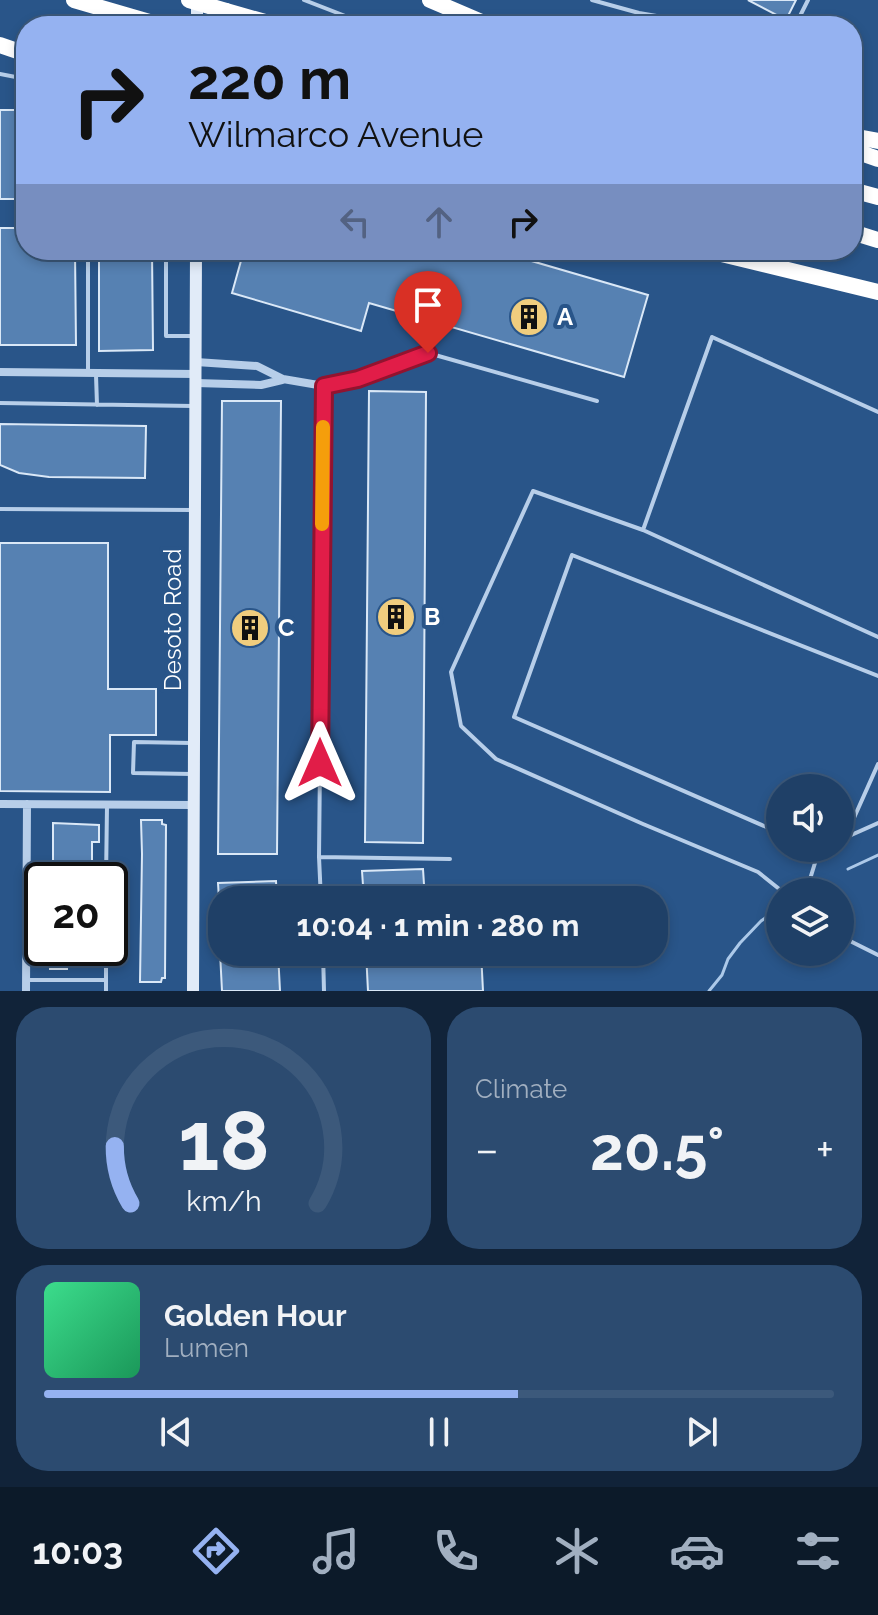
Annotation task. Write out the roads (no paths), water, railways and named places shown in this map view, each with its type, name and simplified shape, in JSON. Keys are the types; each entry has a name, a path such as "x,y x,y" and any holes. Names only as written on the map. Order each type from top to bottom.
{"highway":[{"path":"74,0 129,16"},
{"path":"189,0 244,16"},
{"path":"430,0 468,16"},
{"path":"745,260 878,294"}],"street":[{"name":"Desoto Road","path":"193,991 196,260"},
{"path":"0,372 196,373 257,366 283,379 324,386"},
{"path":"196,373 261,385 283,379"},
{"path":"0,804 194,805"},
{"path":"26,991 27,804"}],"lane":[{"path":"304,0 345,16"},
{"path":"592,0 657,16"},
{"path":"88,260 92,373 97,405"},
{"path":"166,260 166,336 196,336"},
{"path":"643,530 712,337 878,412"},
{"path":"320,886 324,386 358,379 428,353 597,401"},
{"path":"0,403 196,406"},
{"path":"766,878 758,872 496,759 461,726 451,672 533,491 643,530 878,637"},
{"path":"0,509 195,510"},
{"path":"766,827 514,717 572,555 878,676"},
{"path":"194,743 134,742 133,773 194,774"},
{"path":"854,814 878,764"},
{"path":"106,862 107,804"},
{"path":"854,834 878,823"},
{"path":"319,857 450,859"},
{"path":"854,943 878,955"},
{"path":"106,966 106,991"},
{"path":"323,966 324,991"},
{"path":"26,980 106,980"}],"waterway":[{"path":"848,869 878,855"},
{"path":"709,991 740,943 766,917"}],"place":[{"name":"A","path":"529,317"},
{"name":"B","path":"396,617"},
{"name":"C","path":"250,628"}]}
